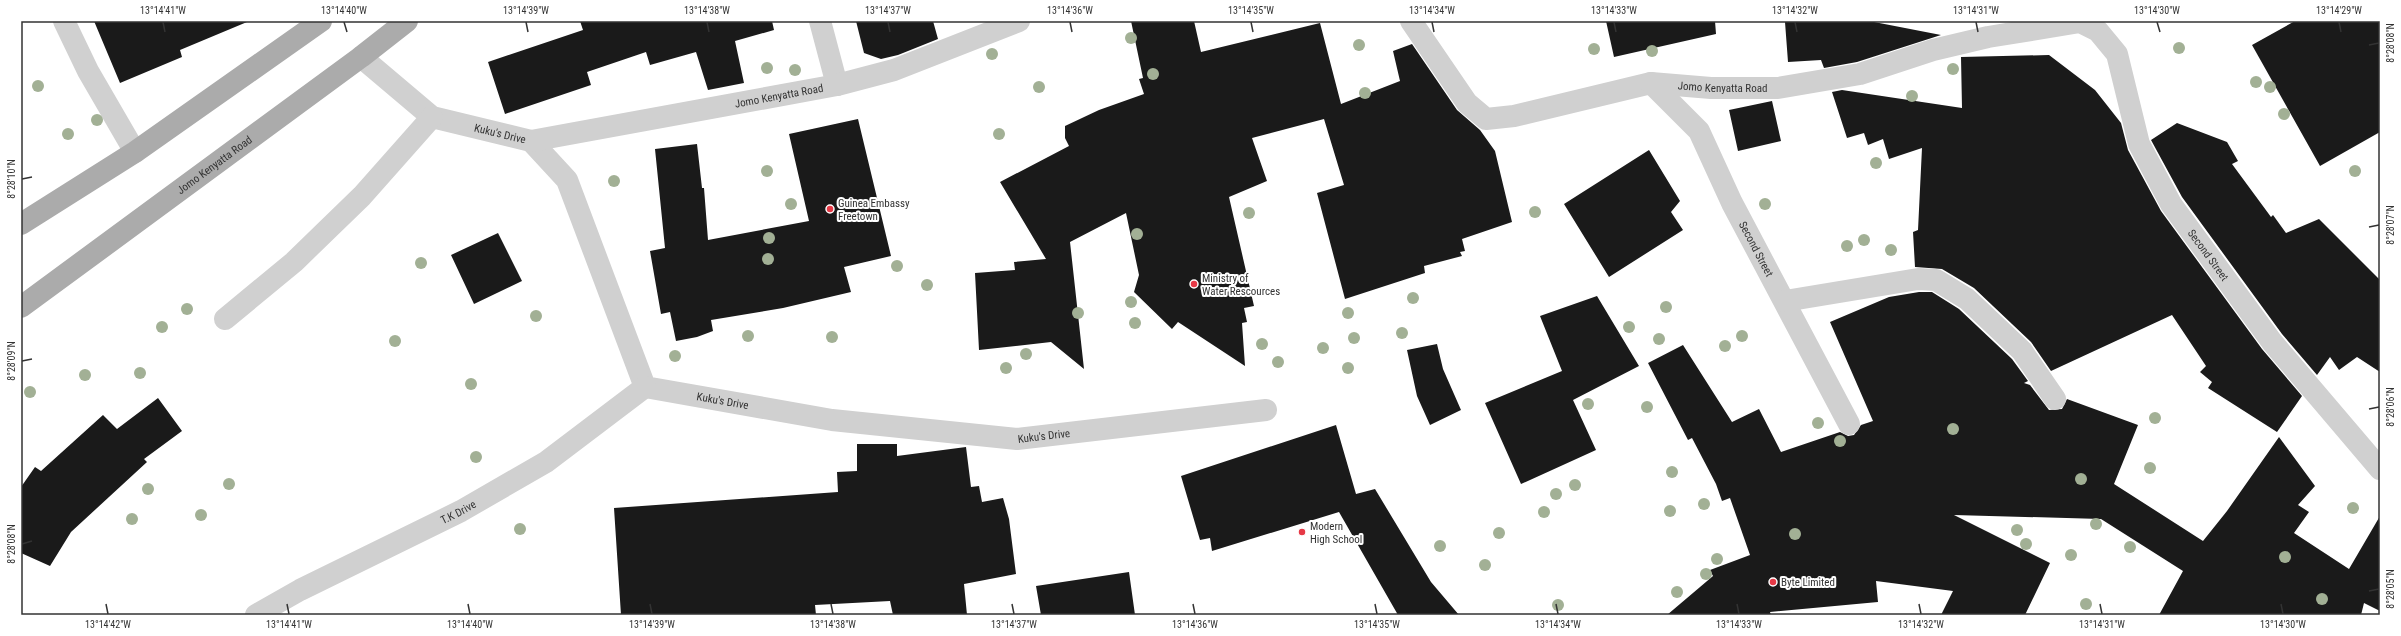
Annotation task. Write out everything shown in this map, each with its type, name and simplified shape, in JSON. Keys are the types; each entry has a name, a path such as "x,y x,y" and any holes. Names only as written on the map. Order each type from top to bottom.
{"main road":[{"path":"21,224 135,152 321,21"},
{"name":"Jomo Kenyatta Road","path":"21,307 361,57 407,21"}],"street":[{"path":"64,21 88,70 135,152"},
{"path":"820,21 837,85"},
{"name":"Jomo Kenyatta Road","path":"531,141 837,85 894,70 1019,21"},
{"name":"Jomo Kenyatta Road","path":"1411,21 1467,103 1486,120 1514,116 1651,83 1711,88 1778,88 1860,74 1933,50 1988,37 2080,22"},
{"name":"Second Street","path":"2080,22 2098,31 2117,54 2139,144 2170,204 2272,342 2380,469"},
{"name":"Kuku's Drive","path":"361,57 432,118 531,141 567,180 646,387 832,420 1018,439 1266,410"},
{"name":"Second Street","path":"1651,83 1699,131 1732,203 1849,424"},
{"path":"225,319 294,262 351,207 432,118"},
{"path":"1784,301 1918,279 1936,280 1967,299 2022,350 2055,399"},
{"name":"T.K Drive","path":"256,615 300,590 461,511 546,462 646,387"}],"building":[{"path":"94,21 247,22 180,50 182,57 120,83"},
{"path":"580,21 772,21 774,30 735,41 744,83 708,90 696,52 650,65 646,52 587,72 591,85 505,114 488,62 583,30"},
{"path":"856,21 933,21 938,39 898,55 881,59 864,53"},
{"path":"1131,21 1194,21 1201,52 1320,23 1341,104 1400,81 1393,51 1412,44 1457,110 1480,130 1495,151 1512,222 1462,239 1465,251 1460,252 1462,256 1424,266 1425,273 1345,299 1317,193 1344,185 1324,119 1252,138 1267,181 1229,197 1254,306 1244,308 1247,322 1242,323 1245,366 1178,322 1172,329 1134,292 1139,275 1126,213 1070,242 1084,369 1051,342 979,350 975,273 1015,270 1014,262 1046,259 1000,182 1069,146 1065,138 1065,126 1099,110 1144,94 1139,79 1143,78"},
{"path":"1606,21 1715,21 1716,34 1614,57"},
{"path":"1869,21 1941,35 1857,62 1824,68 1821,60 1788,62 1785,22"},
{"path":"2295,21 2380,21 2380,132 2320,166 2252,45"},
{"path":"2049,55 2095,90 2121,123 2128,150 2161,211 2262,349 2302,396 2277,432 2208,388 2212,382 2200,372 2206,366 2172,315 2051,371 2031,342 1974,288 1942,269 1915,267 1913,232 1918,230 1922,148 1889,159 1883,139 1868,145 1864,133 1847,138 1832,92 1842,90 1962,108 1961,57"},
{"path":"1772,101 1781,141 1738,151 1729,110"},
{"path":"858,119 891,256 844,267 851,292 783,308 711,320 713,331 697,337 676,341 670,312 661,314 650,251 665,248 655,149 697,144 702,188 704,188 708,240 809,221 789,134"},
{"path":"2177,123 2227,142 2238,161 2232,164 2271,217 2273,215 2286,233 2319,219 2380,280 2380,372 2357,357 2339,370 2330,357 2317,375 2282,334 2182,197 2151,140"},
{"path":"1649,150 1680,201 1671,212 1683,230 1609,277 1564,204"},
{"path":"498,233 522,281 474,304 451,255"},
{"path":"1919,292 1932,292 1959,309 2012,359 2028,381 2024,383 2030,385 2049,410 2062,409 2067,399 2138,425 2114,484 2203,541 2227,511 2279,437 2315,486 2298,505 2309,512 2294,533 2349,569 2380,516 2380,611 2364,603 2361,615 2159,615 2183,571 2101,519 1954,515 2050,563 2025,615 1941,615 1953,591 1876,581 1878,602 1770,612 1771,615 1667,615 1713,576 1710,570 1750,555 1730,498 1722,501 1716,484 1692,438 1688,440 1648,363 1683,345 1732,422 1759,409 1781,452 1840,432 1848,436 1854,435 1861,425 1873,421 1830,322 1889,297"},
{"path":"1597,296 1639,366 1573,400 1596,450 1521,484 1485,403 1562,371 1540,316"},
{"path":"1437,344 1443,369 1461,410 1430,425 1417,396 1407,350"},
{"path":"158,398 182,431 144,459 147,462 71,532 50,566 21,553 21,487 35,467 41,471 103,415 117,429"},
{"path":"1336,425 1356,494 1375,489 1431,582 1459,615 1398,615 1339,512 1212,551 1210,538 1200,540 1181,476"},
{"path":"857,444 897,444 897,456 966,447 971,487 979,486 982,502 1003,498 1009,519 1016,574 964,584 967,615 893,615 890,601 815,605 816,615 621,615 614,508 838,492 837,472 857,471"},
{"path":"1129,572 1135,615 1041,615 1036,586"}],"place":[{"name":"Guinea Embassy Freetown","path":"830,209"},
{"name":"Ministry of Water Rescources","path":"1194,284"},
{"name":"Modern High School","path":"1302,532"},
{"name":"Byte Limited","path":"1773,582"}]}
